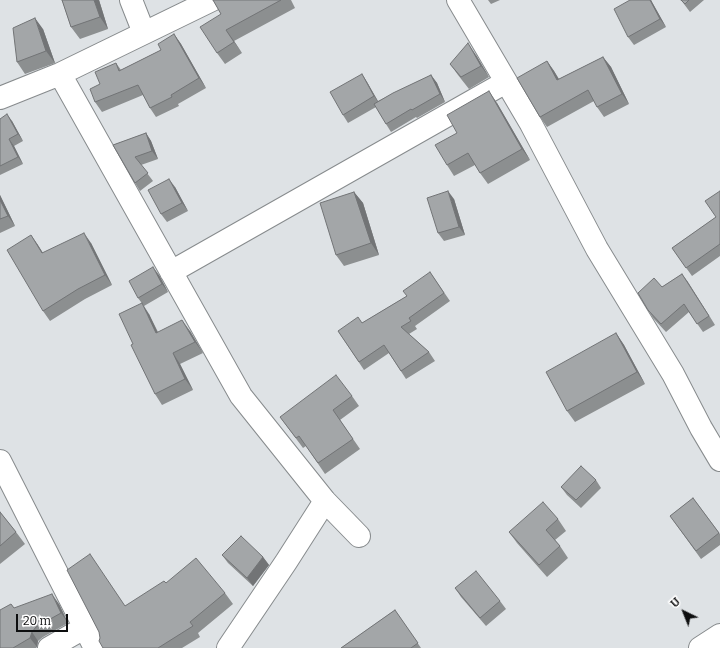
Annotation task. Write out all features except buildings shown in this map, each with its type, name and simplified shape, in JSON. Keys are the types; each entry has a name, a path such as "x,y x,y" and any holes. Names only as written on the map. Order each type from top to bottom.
{"street":[{"path":"131,0 144,34"},
{"path":"0,98 60,74 212,0"},
{"path":"458,0 531,124 597,249 673,374 701,428 720,460"},
{"path":"60,74 241,396 324,500 359,536"},
{"path":"171,272 506,82"},
{"path":"0,461 95,648"},
{"path":"228,648 286,562 324,500"},
{"path":"49,648 84,628"},
{"path":"700,648 720,635"}]}
